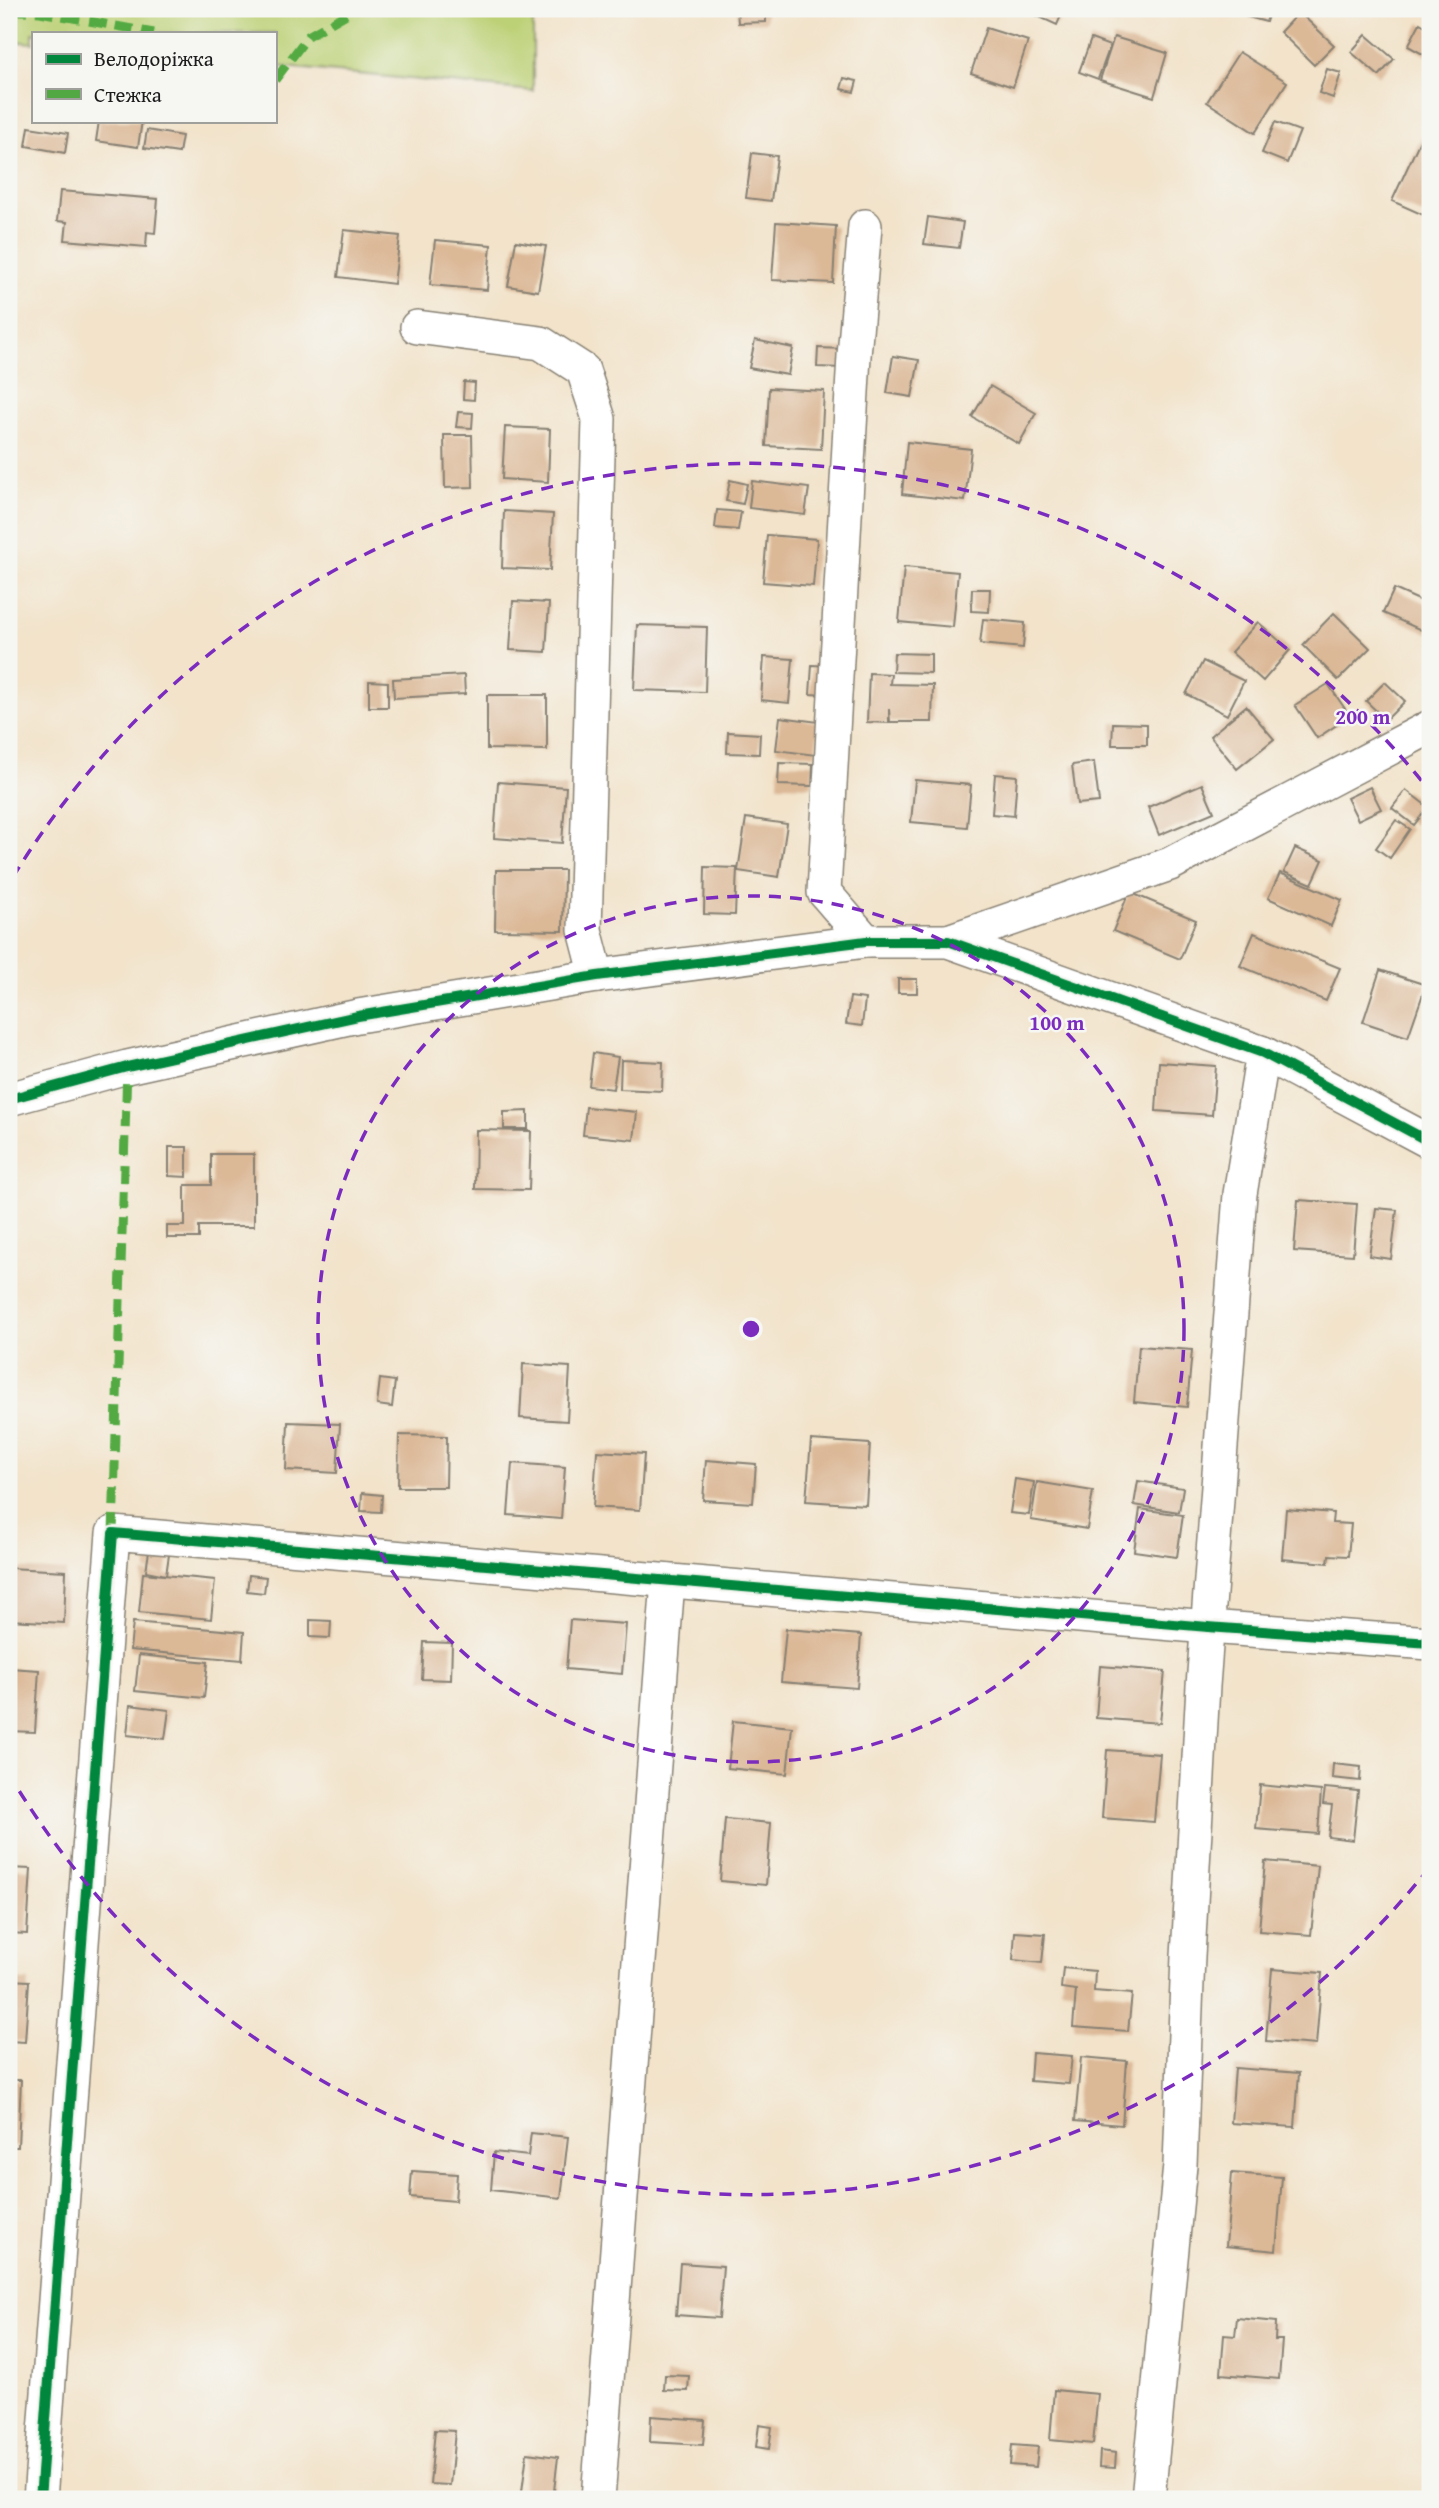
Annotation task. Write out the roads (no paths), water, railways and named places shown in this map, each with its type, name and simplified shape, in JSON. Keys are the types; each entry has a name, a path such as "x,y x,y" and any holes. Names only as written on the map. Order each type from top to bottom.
{"street":[{"path":"865,226 853,370 824,892 866,941"},
{"path":"417,327 541,343 583,370 599,419 584,930 597,976"},
{"path":"9,1099 127,1067 358,1016 597,976 866,941 948,941 1170,864 1430,727"},
{"path":"948,941 1263,1053 1430,1142"},
{"path":"1148,2499 1180,2165 1191,1902 1240,1194 1263,1053"},
{"path":"40,2499 113,1533 1208,1627 1430,1643"},
{"path":"598,2499 668,1581"}]}
